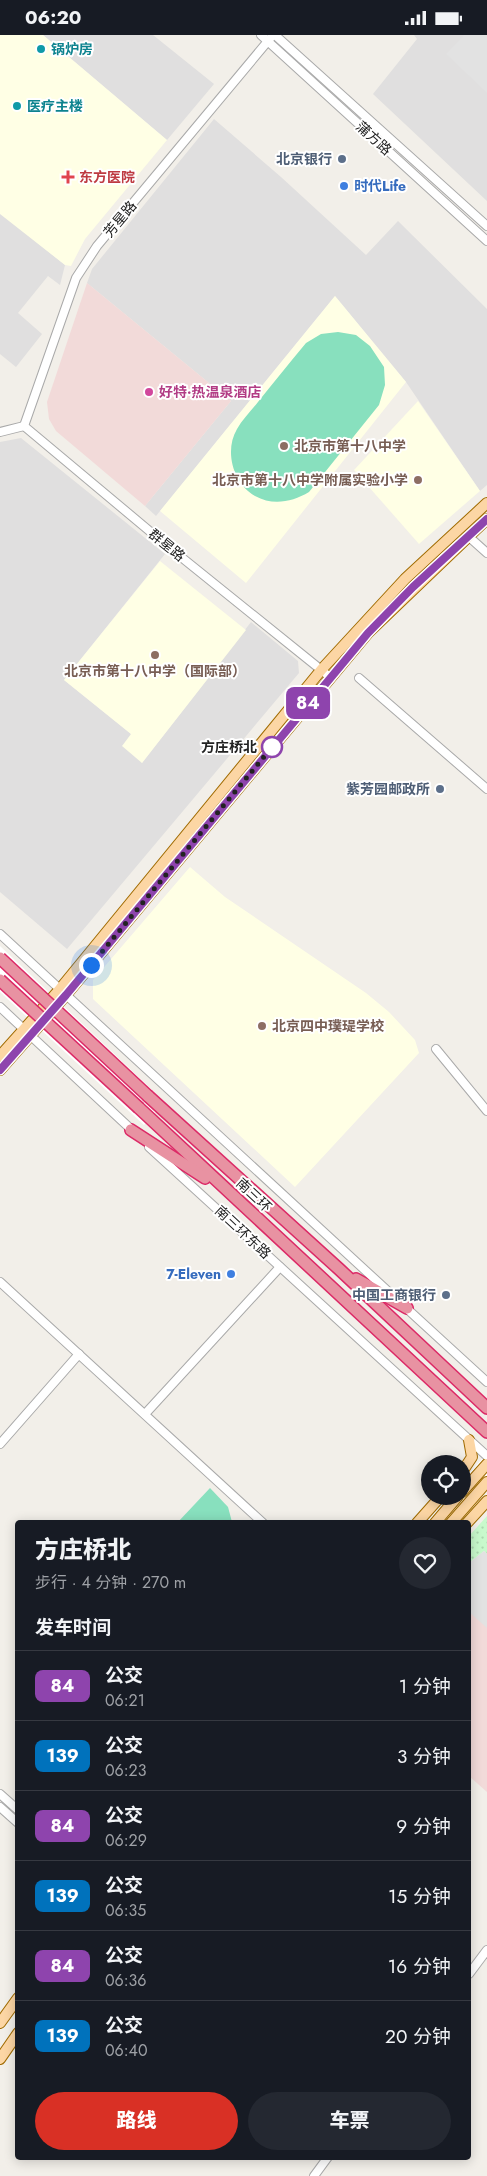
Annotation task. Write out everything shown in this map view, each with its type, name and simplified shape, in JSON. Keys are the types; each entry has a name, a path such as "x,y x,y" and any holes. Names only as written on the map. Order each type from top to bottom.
{"highway":[{"name":"南三环","path":"0,957 487,1408"},
{"name":"南三环","path":"0,980 487,1432"},
{"path":"131,1130 230,1194"},
{"path":"339,1269 407,1308"}],"main road":[{"path":"63,992 322,669 405,579 487,503"},
{"path":"0,1056 27,1031 63,992 368,633 487,519"},
{"path":"0,1069 27,1031"},
{"path":"469,1440 471,1458"},
{"path":"471,1482 487,1464"},
{"path":"454,1520 487,1482"},
{"path":"470,1520 487,1501"},
{"path":"421,1520 434,1505"},
{"path":"436,1520 450,1505"},
{"path":"0,2023 15,2002"},
{"path":"0,2059 15,2037"}],"street":[{"name":"蒲方路","path":"269,36 487,226"},
{"name":"蒲方路","path":"269,36 487,241"},
{"name":"芳星路","path":"24,426 76,278 97,245 269,36"},
{"path":"0,433 24,426"},
{"name":"群星路","path":"24,426 165,544 330,677"},
{"path":"468,536 487,553"},
{"path":"359,678 487,789"},
{"path":"0,934 271,1186 487,1382"},
{"name":"南三环东路","path":"0,1007 131,1130 487,1456"},
{"path":"436,1049 487,1111"},
{"path":"145,1415 280,1267"},
{"path":"0,1282 260,1520"},
{"path":"0,1445 79,1354"},
{"path":"0,1794 15,1807"},
{"path":"0,1807 15,1820"},
{"path":"471,1972 487,1951"},
{"path":"314,2176 326,2160"}],"shaded area":[{"name":"东方医院","path":"0,35 43,35 167,140 85,239 71,266 65,265 0,214"},
{"path":"43,35 153,35 214,84 167,140"},
{"path":"414,35 487,35 487,201 373,94 417,39"},
{"path":"464,35 487,35 487,93 446,54"},
{"path":"214,119 366,255 398,221 487,309 487,485 480,491 406,382 335,296 156,516 145,506 231,401 87,283 92,269"},
{"path":"0,213 65,265 60,285 48,276 18,313 42,334 16,367 0,354"},
{"path":"87,283 231,401 145,506 56,431 49,419 47,402"},
{"name":"北京市第十八中学","path":"335,296 406,382 246,583 160,511"},
{"name":"北京市第十八中学附属实验小学","path":"418,401 480,491 419,544 354,470"},
{"path":"21,438 165,554 64,680 131,734 142,763 251,622 298,661 299,673 67,949 0,892 0,442"},
{"name":"北京市第十八中学（国际部）","path":"160,561 246,630 142,763 122,746 131,734 64,680"},
{"name":"北京四中璞瑅学校","path":"190,867 225,897 366,993 389,1012 415,1040 419,1053 295,1187 93,999 93,980"},
{"path":"484,1551 487,1554 487,1628 471,1614 471,1561"},
{"path":"487,1554 487,1792 471,1778 471,1562"}],"green space":[{"path":"338,332 356,335 370,346 384,367 385,385 379,405 309,492 282,502 269,501 255,496 241,483 233,466 231,447 237,429 306,343 321,334"},
{"path":"210,1488 228,1507 231,1520 180,1520"},
{"path":"487,1516 487,1554 484,1551 471,1561 471,1534"}],"pier":[{"path":"0,946 165,1102 144,1125 0,992"},
{"path":"487,1453 487,1490 460,1520 429,1520 441,1505 471,1505 471,1472"}],"bus line":[{"name":"84","path":"0,1070 66,995 368,633 413,587 487,519"}],"place":[{"name":"锅炉房","path":"41,49"},
{"name":"医疗主楼","path":"17,106"},
{"name":"北京银行","path":"342,159"},
{"name":"东方医院","path":"68,177"},
{"name":"时代Life","path":"344,186"},
{"name":"好特·热温泉酒店","path":"149,392"},
{"name":"北京市第十八中学","path":"284,446"},
{"name":"北京市第十八中学附属实验小学","path":"418,480"},
{"name":"北京市第十八中学（国际部）","path":"155,655"},
{"name":"方庄桥北","path":"272,747"},
{"name":"紫芳园邮政所","path":"440,789"},
{"name":"北京四中璞瑅学校","path":"262,1026"},
{"name":"7-Eleven","path":"231,1274"},
{"name":"中国工商银行","path":"446,1295"}],"route":[{"path":"91,965 278,740 272,747"}]}
